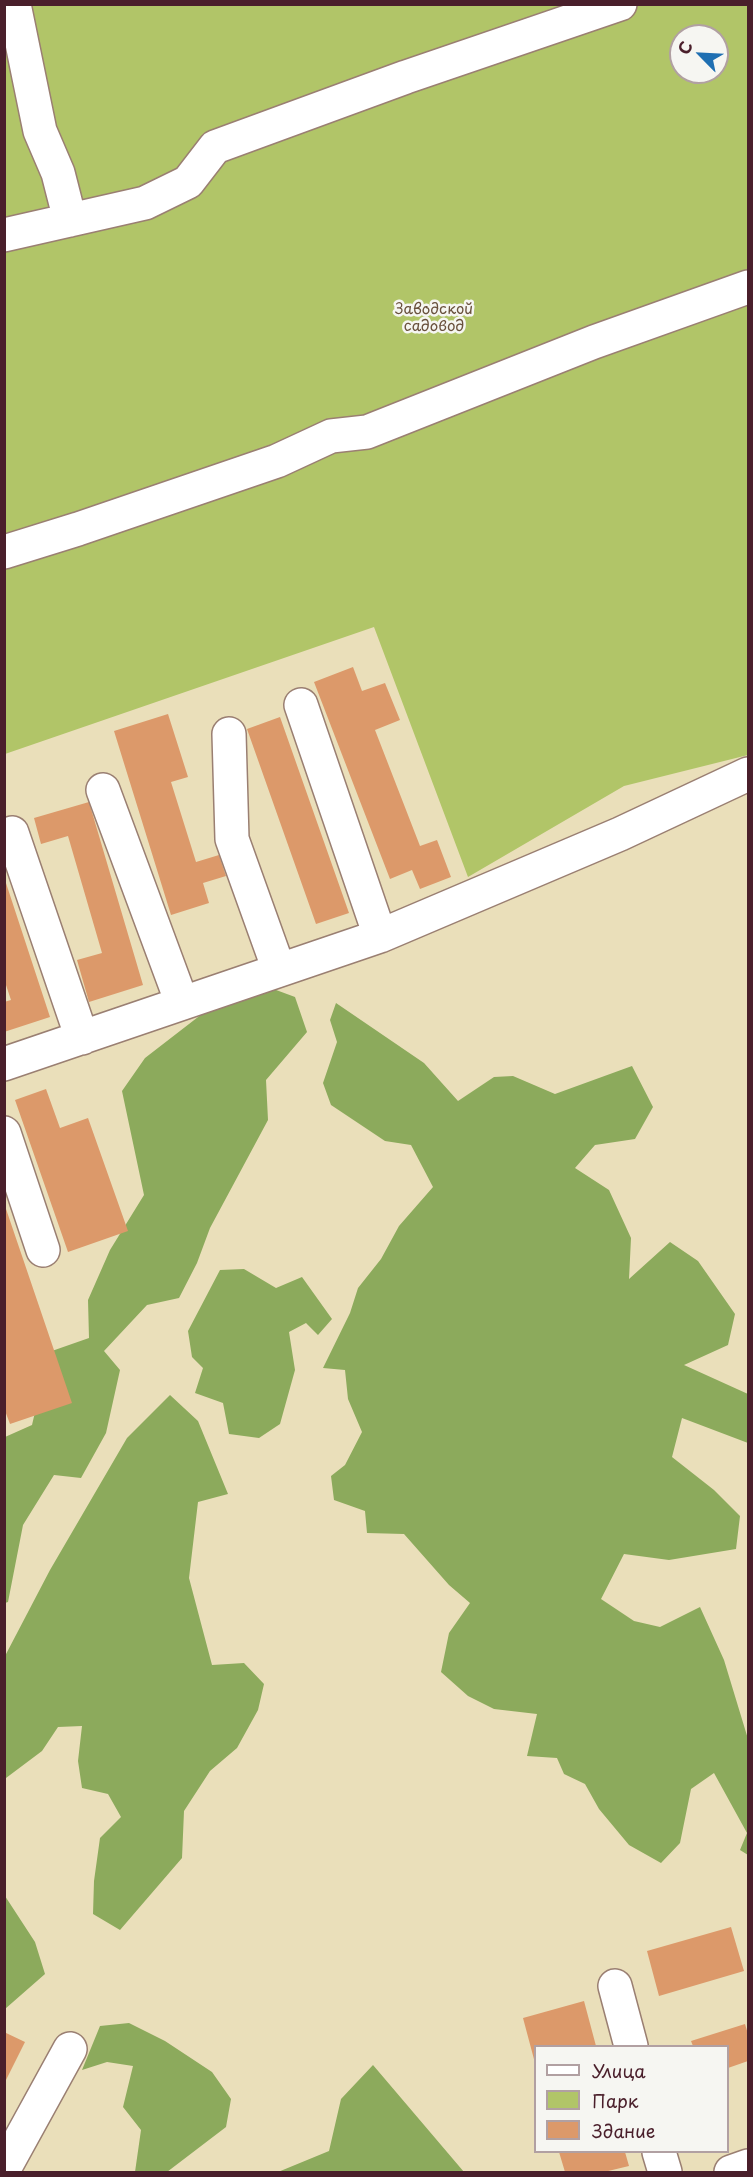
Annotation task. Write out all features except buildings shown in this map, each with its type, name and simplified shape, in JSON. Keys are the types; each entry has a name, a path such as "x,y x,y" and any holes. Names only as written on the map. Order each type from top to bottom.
{"lane":[{"path":"14,4 39,132 58,173 70,220"},
{"path":"4,235 145,203 188,182 215,147 406,77 620,4"},
{"path":"4,552 78,530 277,461 331,436 367,432 594,342 748,287"},
{"path":"301,705 380,936"},
{"path":"230,734 232,839 279,970"},
{"path":"4,1064 380,936 620,834 748,774"},
{"path":"103,790 182,1003"},
{"path":"12,833 82,1038"},
{"path":"4,1133 43,1250"},
{"path":"615,1986 631,2045"},
{"path":"4,2169 70,2049"},
{"path":"660,2153 665,2172"},
{"path":"731,2172 748,2166"}],"green space":[{"name":"Заводской садовод","path":"4,5 748,5 748,755 624,786 468,877 374,627 5,754"},
{"path":"268,987 295,997 307,1032 266,1080 268,1120 210,1228 197,1263 179,1298 147,1305 104,1351 120,1370 106,1433 81,1478 54,1475 23,1525 8,1602 5,1603 5,1437 32,1425 49,1352 89,1338 88,1300 110,1250 144,1195 122,1091 145,1058 211,1007"},
{"path":"336,1003 424,1063 458,1101 494,1077 513,1076 555,1094 632,1066 653,1107 635,1139 595,1145 575,1168 609,1190 631,1238 629,1279 670,1242 698,1261 735,1314 728,1345 684,1365 748,1394 748,1443 682,1418 672,1457 714,1490 740,1516 736,1549 669,1560 624,1554 601,1599 634,1621 660,1627 700,1607 724,1660 748,1739 748,1855 740,1850 747,1833 714,1773 691,1789 680,1843 661,1863 629,1845 599,1809 585,1784 564,1774 557,1758 527,1756 537,1714 494,1709 468,1696 441,1672 449,1633 470,1603 449,1585 404,1534 367,1533 365,1511 334,1500 331,1476 345,1465 362,1432 348,1399 345,1370 323,1368 350,1313 358,1288 381,1259 399,1226 433,1187 411,1145 385,1141 331,1105 323,1083 337,1042 330,1020"},
{"path":"244,1269 276,1288 302,1277 332,1319 318,1335 306,1323 289,1332 295,1370 280,1424 259,1438 229,1434 223,1403 195,1393 203,1368 192,1357 188,1331 220,1270"},
{"path":"170,1395 198,1421 228,1494 198,1502 189,1578 212,1665 244,1663 264,1684 258,1710 237,1748 210,1771 184,1811 182,1858 120,1930 93,1914 94,1881 100,1838 121,1817 108,1794 82,1788 78,1761 82,1726 58,1727 42,1751 6,1778 5,1776 5,1656 50,1570 127,1438"},
{"path":"5,1896 35,1942 45,1974 5,2009"},
{"path":"129,2023 165,2041 212,2072 231,2099 226,2127 167,2172 135,2172 141,2130 123,2107 133,2066 107,2062 82,2070 100,2026"},
{"path":"373,2065 464,2172 278,2172 329,2151 341,2099"}]}
